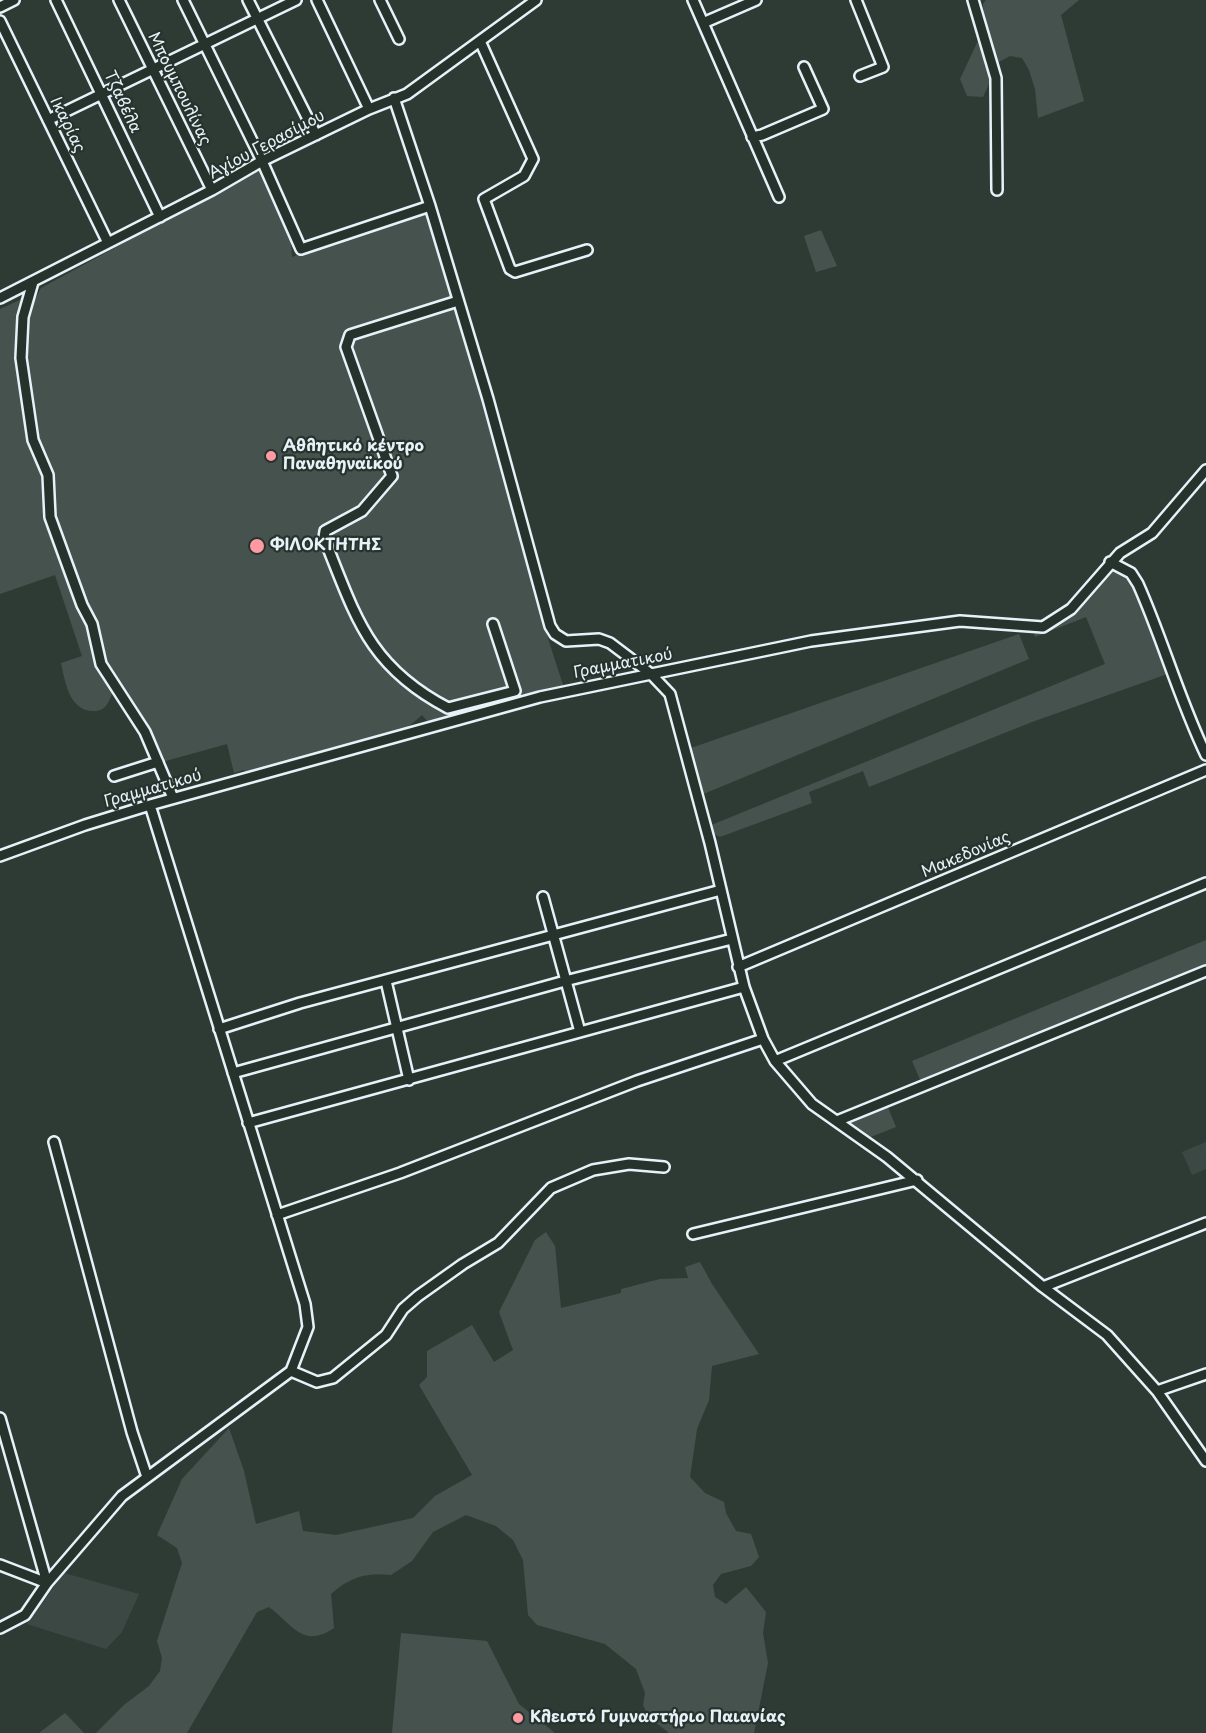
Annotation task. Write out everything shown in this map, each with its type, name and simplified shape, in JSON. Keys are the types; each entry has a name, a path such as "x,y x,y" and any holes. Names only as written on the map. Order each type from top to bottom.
{"street":[{"path":"0,7 14,0"},
{"name":"Τζαβέλα","path":"57,0 160,217"},
{"name":"Μπουμπουλίνας","path":"119,0 212,190"},
{"path":"183,0 262,161 301,249 430,206"},
{"path":"248,0 316,135"},
{"path":"48,120 296,0"},
{"path":"317,0 369,109"},
{"path":"380,0 399,39"},
{"path":"693,0 779,197"},
{"path":"703,24 756,0"},
{"path":"856,0 883,67 860,76"},
{"path":"973,0 996,78 997,190"},
{"name":"Αγίου Γερασίμου","path":"0,298 212,190 262,161 424,84 532,1"},
{"name":"Ικαρίας","path":"0,21 108,243"},
{"path":"480,41 533,159 524,176 484,199 510,269 515,272 587,250"},
{"path":"752,136 762,135 823,108 804,67"},
{"path":"394,98 430,206 488,399 550,626 559,637 569,642 605,640 651,674 670,694 721,890 738,967 763,1039 775,1061 812,1104 916,1180 1043,1287 1107,1335 1201,1445 1206,1461"},
{"path":"33,282 23,317 21,358 33,440 48,475 50,517 82,605 92,624 101,664 145,732 173,798"},
{"path":"458,301 350,335 346,347 392,476 362,511 331,525 325,531 324,538 361,628 374,648 421,694 448,708 515,691 493,624"},
{"name":"Γραμματικού","path":"0,856 85,825 173,798 540,697 812,641 960,621 1042,627 1071,609 1110,562 1152,534 1206,470"},
{"path":"1110,562 1131,573 1138,584 1176,677 1180,700 1206,755"},
{"path":"114,776 158,762"},
{"name":"Μακεδονίας","path":"738,967 1206,770"},
{"path":"0,1628 25,1615 47,1583 122,1496 291,1371 308,1327 305,1304 150,805"},
{"path":"775,1061 1206,883"},
{"path":"219,1029 300,1003 721,890"},
{"path":"543,897 580,1032"},
{"path":"233,1073 397,1030 566,981 732,939"},
{"path":"837,1121 1206,971"},
{"path":"386,981 409,1080"},
{"path":"248,1123 744,987"},
{"path":"277,1215 400,1173 637,1081 763,1039"},
{"path":"54,1142 132,1432 147,1477"},
{"path":"291,1371 317,1382 333,1378 386,1335 403,1309 418,1296 463,1264 498,1243 551,1188 593,1170 629,1164 664,1167"},
{"path":"693,1234 916,1180"},
{"path":"1043,1287 1206,1223"},
{"path":"1157,1391 1206,1374"},
{"path":"0,1418 47,1583"},
{"path":"0,1565 47,1583"}],"shaded area":[{"path":"986,0 1079,0 1061,15 1084,101 1038,118 1035,89 1029,70 1022,58 1010,56 999,62 983,97 967,96 960,79 984,28 983,4"},
{"name":"Αθλητικό κέντρο Παναθηναϊκού","path":"258,170 291,241 292,257 418,213 426,215 494,439 542,620 564,688 431,725 422,715 408,727 381,738 250,774 244,770 234,773 227,744 162,762 106,669 72,563 56,525 36,439 26,359 28,313 41,288"},
{"path":"821,230 837,266 816,272 804,236"},
{"path":"20,300 24,302 17,361 44,477 49,520 113,691 106,706 97,711 78,706 69,693 61,663 82,656 55,575 0,594 0,309"},
{"path":"1110,570 1127,577 1135,584 1173,672 1032,722 869,787 863,771 809,792 812,803 720,837 712,833 709,826 1105,664 1086,617 1035,637 1034,633 1057,623 1077,608"},
{"path":"1019,634 1029,659 701,795 688,749"},
{"path":"1206,940 1206,967 921,1082 912,1061"},
{"path":"887,1105 896,1127 868,1138 847,1120"},
{"path":"1206,1142 1206,1169 1192,1175 1182,1152"},
{"path":"546,1232 555,1246 561,1308 621,1293 621,1289 660,1279 688,1278 685,1267 700,1262 759,1354 712,1366 709,1400 697,1429 690,1477 705,1493 724,1502 726,1513 736,1531 751,1534 759,1557 751,1566 721,1574 713,1585 715,1597 726,1604 746,1587 766,1612 763,1633 768,1663 754,1733 669,1733 649,1717 643,1705 645,1693 636,1669 605,1644 537,1625 528,1615 523,1560 513,1540 496,1526 466,1515 433,1532 412,1561 391,1575 374,1574 359,1577 345,1583 331,1594 334,1628 323,1634 314,1636 299,1632 269,1607 257,1612 187,1733 96,1733 124,1705 149,1686 160,1671 162,1658 157,1641 182,1563 177,1548 157,1535 182,1479 229,1428 244,1471 256,1524 299,1511 303,1531 336,1535 413,1518 435,1496 472,1475 419,1385 427,1377 427,1351 472,1325 494,1362 513,1350 499,1312 535,1240"},
{"path":"64,1573 139,1594 122,1632 106,1649 27,1624"},
{"path":"401,1633 487,1641 519,1704 555,1733 392,1733"},
{"path":"65,1713 84,1733 39,1733"}],"place":[{"name":"Αθλητικό κέντρο Παναθηναϊκού","path":"271,456"},
{"name":"ΦΙΛΟΚΤΗΤΗΣ","path":"257,546"},
{"name":"Κλειστό Γυμναστήριο Παιανίας","path":"518,1718"}]}
